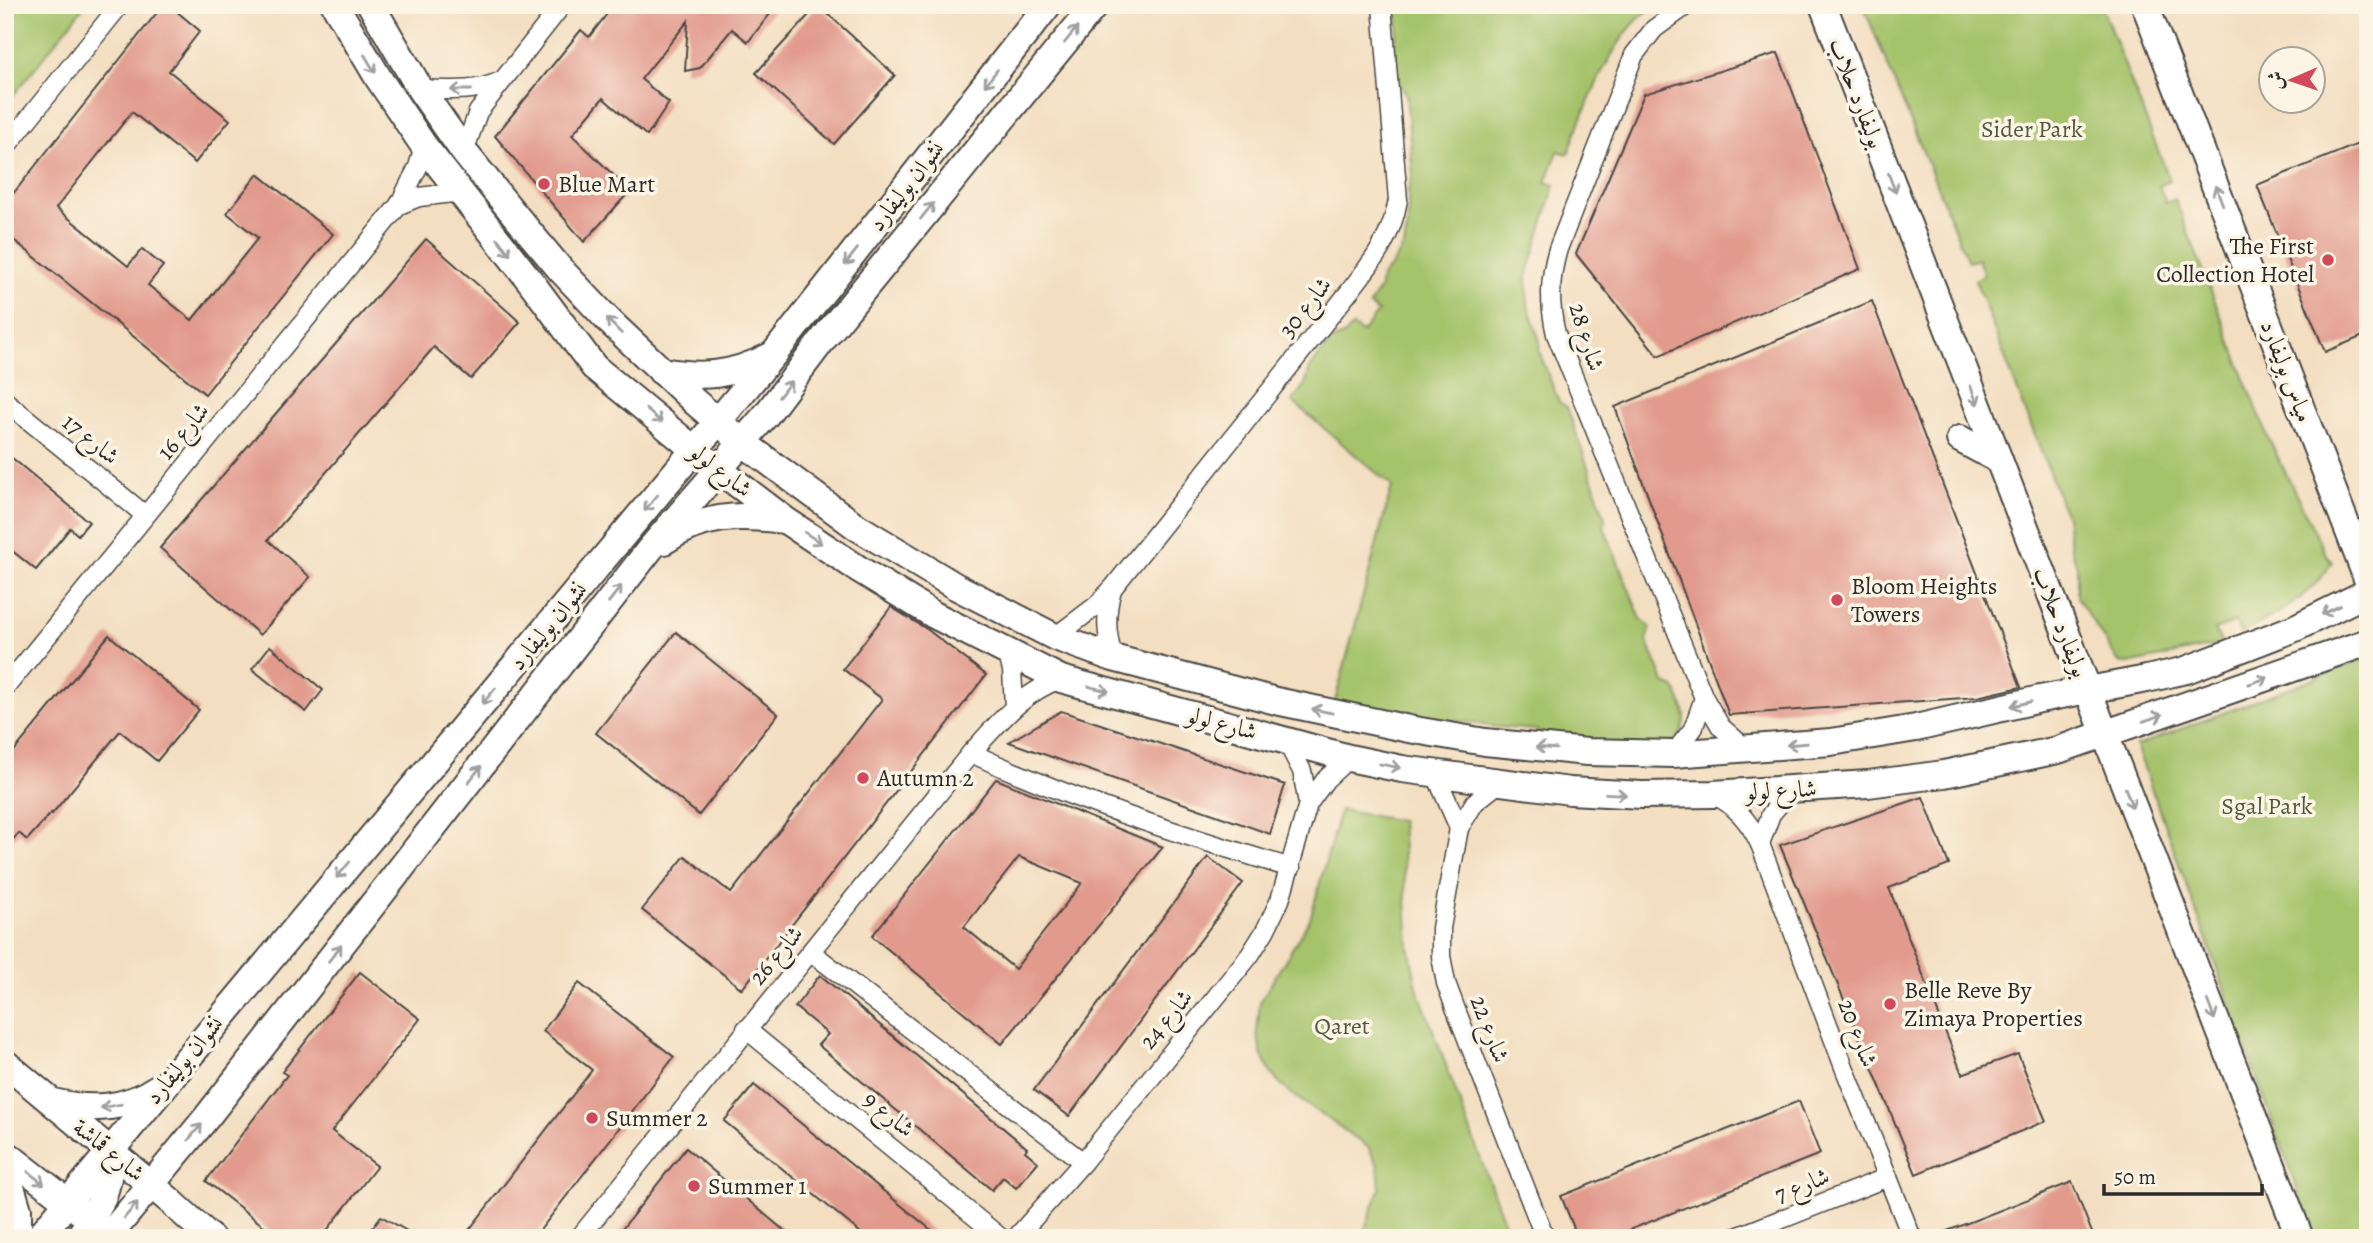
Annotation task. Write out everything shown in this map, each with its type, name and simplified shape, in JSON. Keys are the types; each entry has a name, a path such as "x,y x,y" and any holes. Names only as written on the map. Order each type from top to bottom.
{"street":[{"path":"5,148 120,5"},
{"name":"شارع لولو","path":"335,5 379,79 424,146 594,367 694,450 785,520 934,615 1060,679 1349,758 1435,774 1570,791 1642,795 1713,794 1868,784 1944,774 2058,750 2368,642"},
{"name":"شارع لولو","path":"371,5 420,89 464,152 560,269 661,371 742,442 858,527 955,586 1055,637 1113,658 1276,701 1472,740 1587,752 1673,754 1831,742 1916,728 2040,699 2186,670 2295,628 2368,592"},
{"path":"464,152 478,112 562,5"},
{"name":"نشوان بوليفارد","path":"38,1238 774,354 1048,5"},
{"name":"نشوان بوليفارد","path":"100,1234 151,1185 208,1117 650,549 742,442 1095,5"},
{"name":"شارع 30","path":"1055,637 1096,606 1112,589 1386,242 1394,222 1398,200 1382,5"},
{"name":"شارع 28","path":"1687,5 1654,29 1634,55 1558,249 1550,291 1556,334 1704,698 1721,727 1745,749"},
{"name":"بوليفارد حلاب","path":"1823,5 2300,1238"},
{"name":"مياس بوليفارد","path":"2145,5 2368,581"},
{"path":"420,89 466,92 484,89 501,81"},
{"name":"شارع 16","path":"5,688 399,205 418,167 424,146"},
{"path":"399,205 419,197 461,192"},
{"path":"661,371 690,376 719,375 748,368 774,354"},
{"name":"شارع 17","path":"5,401 145,515"},
{"path":"1960,439 1999,460"},
{"path":"650,549 680,530 714,518 750,515 785,520"},
{"path":"1112,589 1107,612 1107,635 1113,658"},
{"path":"1007,652 1014,688 1014,706"},
{"name":"شارع 26","path":"579,1238 971,753 1028,694 1060,679"},
{"path":"1673,754 1693,729 1704,698"},
{"name":"شارع 24","path":"1286,740 1302,771 1308,804"},
{"path":"971,753 1031,781 1106,809 1290,868"},
{"name":"شارع 24","path":"1016,1238 1083,1162 1250,955 1280,900 1308,804 1326,779 1349,758"},
{"path":"1435,774 1459,828"},
{"name":"شارع 22","path":"1499,783 1475,802 1459,828 1441,928 1441,956 1446,984 1545,1238"},
{"path":"1760,844 1771,814 1792,789"},
{"name":"شارع 20","path":"1713,794 1742,814 1760,844 1912,1238"},
{"path":"811,952 1083,1162"},
{"name":"شارع 9","path":"746,1029 1001,1238"},
{"name":"شارع قماشة","path":"5,1063 211,1238"},
{"path":"50,1102 76,1108 103,1108 148,1094 167,1081"},
{"path":"100,1234 101,1205 110,1169 110,1150"},
{"path":"5,1153 68,1202 100,1234"},
{"path":"5,1167 18,1210 18,1238"},
{"name":"شارع 7","path":"1734,1238 1888,1177"}],"green space":[{"path":"5,5 85,5 5,106"},
{"path":"1397,5 1657,5 1641,16 1614,50 1592,94 1568,154 1558,151 1546,182 1555,185 1527,276 1528,305 1540,342 1539,351 1559,402 1567,407 1605,517 1604,527 1641,619 1650,627 1647,641 1665,684 1675,688 1684,711 1685,724 1674,746 1547,746 1537,730 1454,720 1448,728 1333,709 1392,486 1292,401 1306,383 1310,368 1331,341 1345,335 1353,326 1362,333 1378,312 1369,305 1380,288 1381,277 1404,246 1408,223 1408,191 1413,174 1406,94 1397,80 1394,43 1398,28"},
{"name":"Sider Park","path":"1863,5 2101,5 2170,181 2159,186 2166,203 2175,199 2268,437 2325,553 2332,562 2324,575 2303,596 2241,634 2235,622 2215,630 2222,644 2128,664 2119,663 2077,597 2077,566 2070,546 2066,516 1975,280 1984,275 1978,259 1968,262"},
{"name":"Sgal Park","path":"2368,658 2368,1238 2315,1238 2136,746"},
{"name":"Qaret","path":"1340,810 1401,821 1409,947 1417,987 1510,1238 1361,1238 1380,1189 1378,1165 1368,1147 1290,1093 1272,1075 1261,1054 1257,1031 1260,1002 1310,919"}],"building":[{"path":"163,5 169,5 200,31 169,71 230,120 195,163 132,112 56,208 128,266 142,249 163,266 148,285 192,320 258,238 227,213 258,174 333,234 205,394 5,233 5,204"},
{"path":"614,5 777,5 748,42 732,29 700,68 685,71 688,21 641,79 669,103 647,136 603,98 572,135 630,191 584,242 495,136 581,30 589,37"},
{"path":"818,5 895,75 834,144 756,73"},
{"path":"1778,53 1860,269 1658,356 1576,254 1644,94"},
{"name":"The First Collection Hotel","path":"2368,140 2368,334 2325,352 2257,185"},
{"path":"426,239 520,322 471,379 434,347 268,540 310,577 260,635 160,548"},
{"name":"Bloom Heights Towers","path":"1872,301 2021,687 1977,697 1729,715 1615,407"},
{"path":"5,452 89,522 78,535 70,528 36,570 5,545"},
{"name":"Autumn 2","path":"891,607 928,630 986,675 742,989 642,910 685,856 731,893 882,699 843,669"},
{"path":"676,632 778,714 699,815 596,733"},
{"path":"109,635 199,710 157,761 120,731 52,814 27,840 19,833 5,848 5,762"},
{"path":"270,646 323,690 306,712 252,669"},
{"path":"1061,711 1285,785 1270,834 1009,742"},
{"path":"996,779 1163,847 1002,1044 872,936","holes":["1019,857 1082,883 1015,969 964,927"]},
{"name":"Belle Reve By Zimaya Properties","path":"1923,797 1949,865 1889,888 1962,1074 2018,1054 2046,1121 1916,1174 1780,845"},
{"path":"1208,857 1243,883 1069,1116 1034,1090"},
{"path":"360,972 420,1019 332,1131 377,1166 321,1238 279,1238 206,1181 287,1075 282,1072"},
{"path":"820,975 1027,1148 1025,1151 1038,1162 1016,1188 1003,1177 992,1190 818,1045 828,1034 795,1007"},
{"name":"Summer 2","path":"579,983 674,1057 534,1238 463,1238 592,1070 543,1031"},
{"path":"754,1085 941,1238 867,1238 724,1121"},
{"path":"1799,1101 1820,1154 1609,1238 1578,1238 1561,1196"},
{"name":"Summer 1","path":"686,1148 793,1238 615,1238"},
{"path":"2072,1182 2094,1238 1932,1238 1932,1237"},
{"path":"381,1216 419,1238 365,1238"}],"place":[{"name":"Blue Mart","path":"544,184"},
{"name":"The First Collection Hotel","path":"2328,260"},
{"name":"Bloom Heights Towers","path":"1837,600"},
{"name":"Autumn 2","path":"863,778"},
{"name":"Belle Reve By Zimaya Properties","path":"1890,1004"},
{"name":"Summer 2","path":"592,1118"},
{"name":"Summer 1","path":"694,1186"}]}
